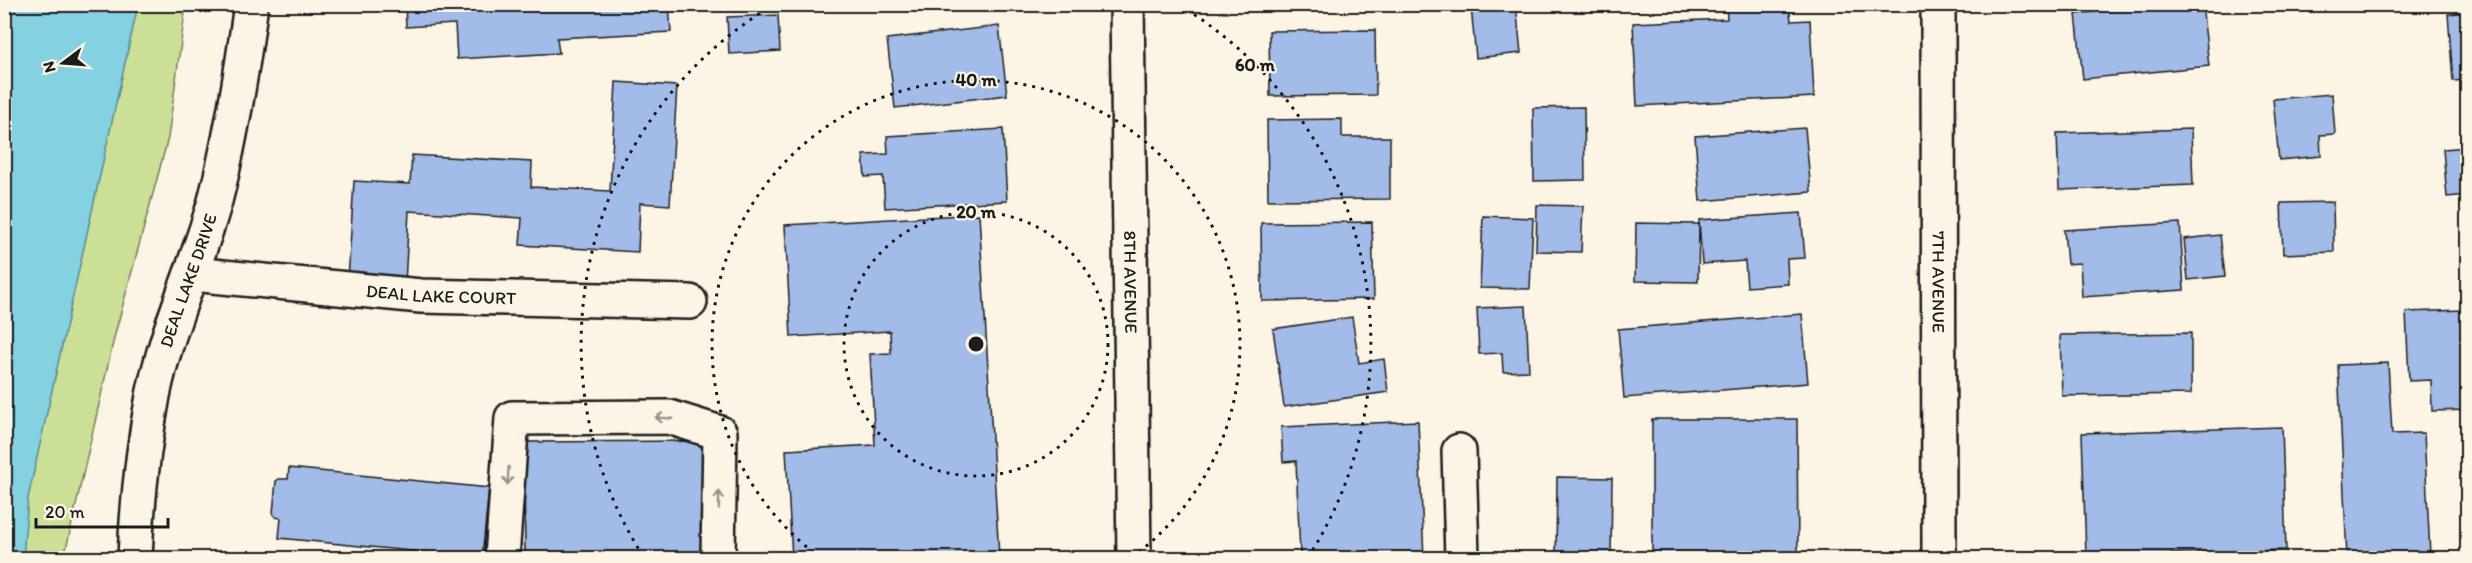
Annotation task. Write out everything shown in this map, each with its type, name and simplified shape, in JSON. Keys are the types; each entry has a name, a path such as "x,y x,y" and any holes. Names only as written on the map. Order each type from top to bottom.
{"street":[{"name":"DEAL LAKE DRIVE","path":"135,558 137,519 153,395 169,339 215,201 236,116 251,4"},
{"name":"8TH AVENUE","path":"1127,4 1134,558"},
{"name":"7TH AVENUE","path":"1938,4 1939,558"},
{"name":"DEAL LAKE COURT","path":"192,273 421,296 690,302"},
{"path":"502,558 512,418 669,417 720,433 718,558"},
{"path":"1459,452 1462,558"}],"green space":[{"path":"4,5 186,5 168,138 115,334 64,558 5,558"}],"water":[{"path":"4,5 138,5 28,498 23,558 4,558"}],"building":[{"path":"405,4 669,4 671,32 557,38 559,53 457,59 455,24 406,27"},
{"path":"1516,4 1521,53 1476,58 1471,7"},
{"path":"1726,4 1789,4 1791,21 1810,20 1814,97 1637,106 1633,23 1727,19"},
{"path":"2162,4 2202,4 2209,66 2083,79 2076,14"},
{"path":"2468,12 2468,80 2453,81 2448,14"},
{"path":"778,15 780,51 729,54 727,17"},
{"path":"999,26 1007,95 895,108 887,39"},
{"path":"1375,30 1376,95 1270,96 1269,31"},
{"path":"616,82 677,86 670,205 640,203 638,252 520,245 522,218 409,211 405,284 348,280 354,181 410,184 412,155 532,162 531,187 610,191"},
{"path":"2332,94 2335,134 2320,135 2321,156 2279,160 2273,99"},
{"path":"1584,107 1585,180 1534,181 1533,108"},
{"path":"1342,119 1342,137 1390,137 1390,199 1268,200 1267,120"},
{"path":"1805,128 1811,192 1700,201 1695,136"},
{"path":"1003,129 1007,201 885,208 883,176 865,177 863,155 888,154 887,136"},
{"path":"2191,129 2193,185 2059,190 2057,133"},
{"path":"2468,147 2468,195 2447,197 2443,149"},
{"path":"2333,202 2334,252 2283,254 2281,203"},
{"path":"1537,205 1583,206 1581,252 1536,251"},
{"path":"1801,213 1805,258 1787,259 1788,284 1747,287 1745,261 1702,264 1699,220"},
{"path":"979,214 999,557 792,558 786,450 875,445 870,354 891,353 890,331 791,337 785,225"},
{"path":"1483,216 1533,218 1530,289 1480,288"},
{"path":"1372,222 1374,299 1262,301 1261,223"},
{"path":"1636,223 1699,224 1698,282 1635,281"},
{"path":"2180,223 2184,290 2082,297 2080,263 2067,264 2064,230"},
{"path":"2220,235 2225,276 2188,280 2184,239"},
{"path":"1526,306 1529,371 1503,372 1502,353 1479,354 1477,308"},
{"path":"2464,310 2465,328 2468,327 2468,410 2432,411 2431,380 2409,381 2406,312"},
{"path":"1802,314 1808,383 1624,398 1618,329"},
{"path":"1352,317 1359,363 1384,359 1388,392 1284,407 1273,329"},
{"path":"2191,333 2191,394 2062,396 2060,335"},
{"path":"2388,363 2392,434 2424,433 2430,555 2347,558 2338,365"},
{"path":"1652,419 1797,419 1798,558 1652,558"},
{"path":"1418,421 1424,558 1282,558 1282,556 1300,555 1296,461 1283,462 1281,427"},
{"path":"2282,427 2286,550 2086,556 2082,433"},
{"path":"706,441 707,558 525,558 524,442"},
{"path":"289,468 489,488 482,558 279,538 281,518 275,517 273,513 276,481 288,479"},
{"path":"1557,477 1612,478 1611,558 1556,558"}]}
